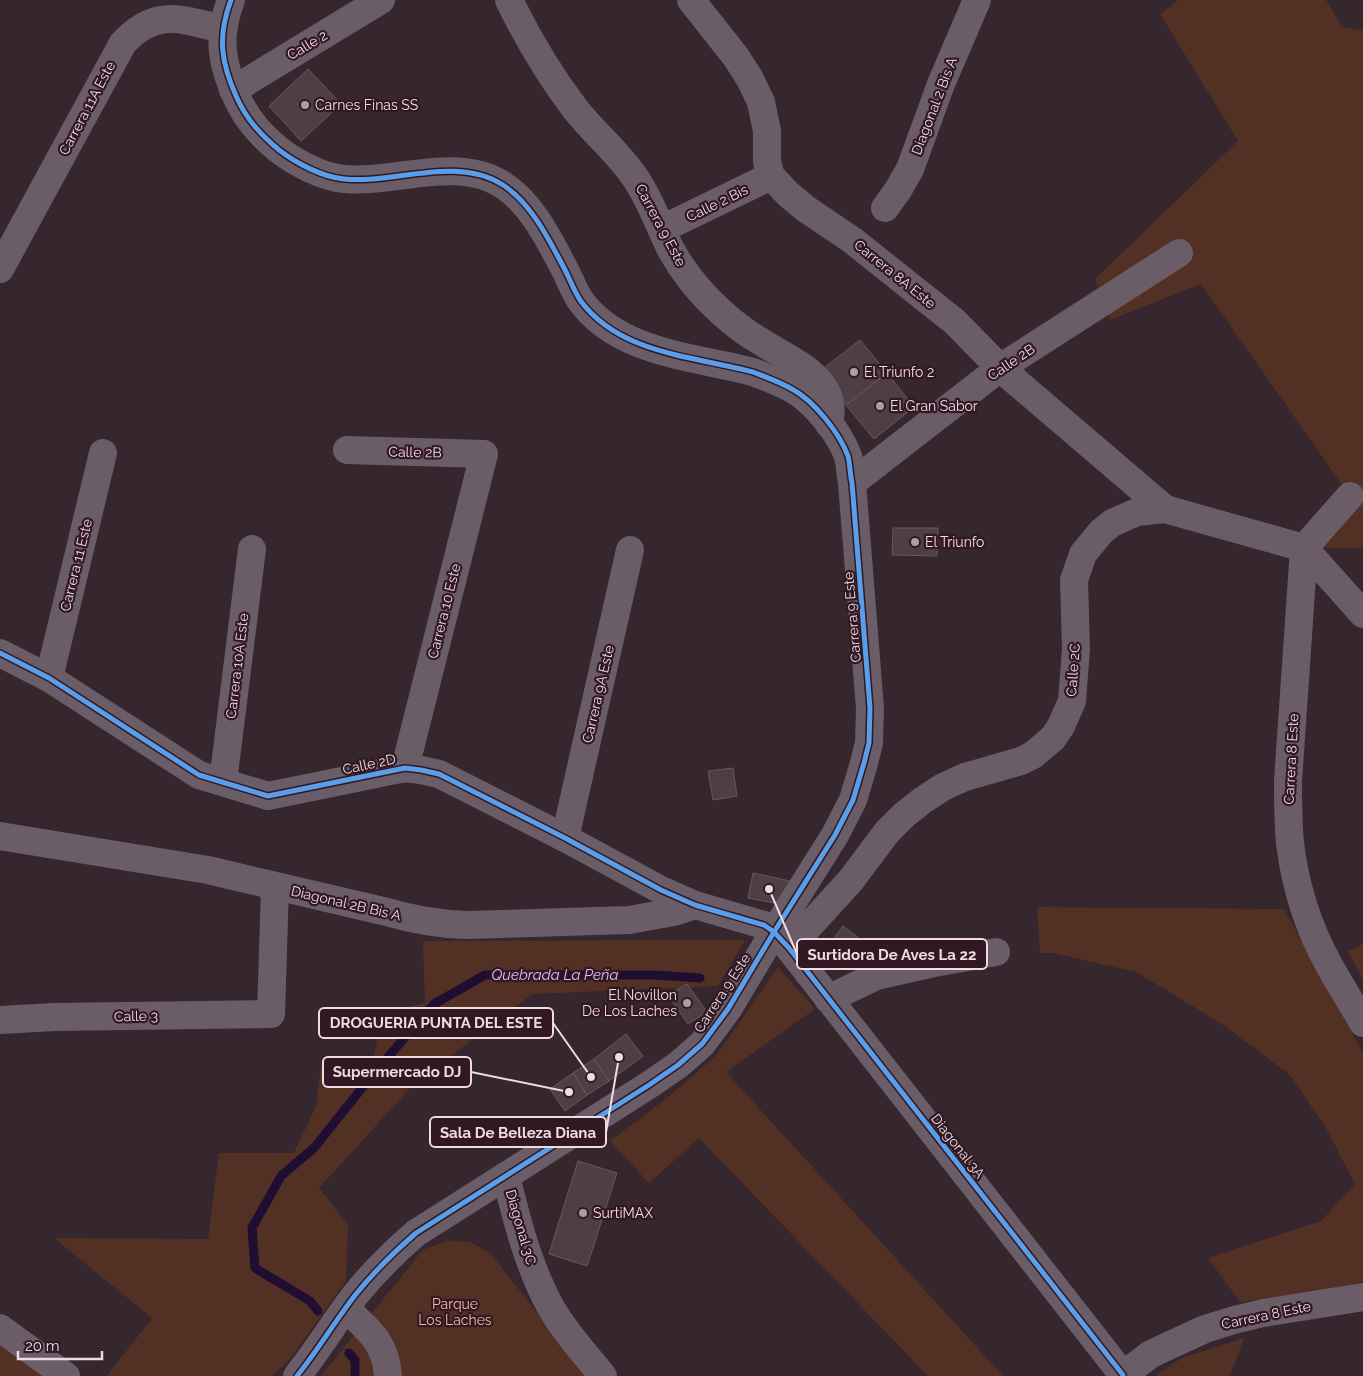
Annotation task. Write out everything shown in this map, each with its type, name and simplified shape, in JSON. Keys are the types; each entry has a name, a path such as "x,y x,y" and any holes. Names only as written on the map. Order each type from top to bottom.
{"street":[{"name":"Carrera 9 Este","path":"231,0 222,29 222,52 234,90 244,114 259,133 291,160 342,179 370,179 456,171 478,175 503,185 526,205 545,233 580,300 605,326 637,344 753,372 772,379 793,389 809,402 829,424 848,456 852,483 870,708 868,742 853,800 781,940 715,1029 688,1057 649,1085 416,1233 390,1256 346,1309 297,1376"},
{"name":"Calle 2","path":"234,90 381,0"},
{"name":"Carrera 9 Este","path":"510,0 537,53 556,82 577,111 619,157 636,179 650,202 672,251 686,273 709,300 742,330 794,362 811,374 824,387 829,399 831,415 829,424"},
{"path":"691,0 736,57 750,79 761,102 767,131 767,162 771,176"},
{"name":"Diagonal 2 Bis A","path":"885,208 910,169 941,84 977,0"},
{"name":"Carrera 11A Este","path":"0,268 117,52 127,39 148,24 169,19 180,19 222,29"},
{"name":"Calle 2 Bis","path":"662,229 771,176"},
{"name":"Carrera 8A Este","path":"771,176 788,194 852,240 955,322 1000,368 1165,509"},
{"name":"Calle 2B","path":"852,483 1000,368 1179,253"},
{"name":"Calle 2B","path":"347,450 484,454"},
{"name":"Carrera 11 Este","path":"49,678 103,453"},
{"name":"Carrera 10 Este","path":"405,768 484,454"},
{"path":"1350,496 1304,548 1363,614"},
{"name":"Calle 2C","path":"781,940 851,880 887,832 923,800 943,787 965,777 1027,758 1054,738 1072,701 1076,648 1074,580 1083,554 1101,532 1112,523 1137,512 1165,509 1304,548"},
{"name":"Carrera 8 Este","path":"1304,548 1288,781 1290,844 1304,905 1314,934 1328,963 1363,1023"},
{"name":"Carrera 10A Este","path":"222,782 252,549"},
{"name":"Carrera 9A Este","path":"565,838 630,550"},
{"name":"Calle 2D","path":"0,653 49,678 199,775 268,796 405,768 438,774 565,838 628,874 695,905 764,925 781,940"},
{"name":"Diagonal 2B Bis A","path":"0,836 208,870 439,924 629,920 674,912 695,905"},
{"name":"Calle 3","path":"0,1020 54,1017 271,1014 275,887"},
{"name":"Diagonal 3A","path":"781,940 1123,1376"},
{"path":"828,999 876,976 934,962 996,952"},
{"name":"Diagonal 3C","path":"506,1176 524,1245 551,1307 573,1339 603,1376"},
{"name":"Carrera 8 Este","path":"1123,1376 1151,1354 1205,1329 1263,1313 1363,1297"},
{"path":"346,1309 376,1338 385,1356 388,1376"},
{"path":"0,1328 66,1376"}],"green space":[{"path":"1178,0 1326,0 1342,27 1363,31 1363,546 1361,548 1304,548 1350,496 1201,284 1110,320 1095,279 1238,141 1160,14"},
{"path":"1037,907 1284,909 1363,1054 1363,1282 1331,1289 1240,1302 1208,1258 1321,1221 1355,1184 1326,1128 1290,1075 1219,1022 1136,972 1053,953 1040,953"},
{"path":"745,940 718,986 532,994 413,1085 319,1188 348,1225 346,1281 290,1359 272,1376 107,1376 152,1318 54,1238 208,1239 219,1153 294,1153 316,1106 321,1065 372,1064 383,1013 425,1003 423,941"},
{"path":"1363,944 1363,980 1348,951"},
{"path":"778,967 815,1009 726,1072 1003,1376 928,1376 699,1138 649,1183 610,1141 667,1098 716,1056"},
{"name":"Parque Los Laches","path":"447,1241 470,1242 490,1253 587,1376 321,1376 423,1250"},
{"path":"1244,1338 1230,1376 1155,1376 1182,1358"},
{"path":"0,1342 52,1376 0,1376"}],"building":[{"name":"Carnes Finas SS","path":"308,69 341,104 301,141 269,106"},
{"name":"El Triunfo 2","path":"860,340 887,373 846,405 820,371"},
{"name":"El Gran Sabor","path":"887,373 914,407 874,439 846,405"},
{"name":"El Triunfo","path":"893,528 938,528 937,556 892,555"},
{"path":"733,768 737,796 713,800 708,771"},
{"path":"753,873 790,881 785,905 748,898"},
{"path":"843,926 864,942 851,960 830,944"},
{"name":"El Novillon De Los Laches","path":"687,984 707,1012 688,1024 668,995"},
{"path":"626,1034 643,1056 609,1081 594,1059"},
{"path":"594,1059 609,1081 587,1095 573,1073"},
{"path":"573,1073 587,1095 565,1111 550,1089"},
{"name":"SurtiMAX","path":"578,1161 617,1173 587,1266 549,1254"}],"waterway":[{"name":"Quebrada La Peña","path":"318,1311 310,1301 255,1268 252,1228 281,1176 314,1148 374,1073 434,1004 485,975 654,975 700,978"},
{"name":"Quebrada La Peña","path":"349,1353 355,1360 355,1376"}],"cycle path":[{"path":"231,0 223,38 224,61 227,73 241,106 255,127 266,139 286,155 318,172 344,179 384,178 445,171 466,172 485,176 503,185 522,201 545,233 580,300 596,318 615,332 659,350 753,372 792,389 817,409 839,437 849,459 870,708 869,743 853,800 835,835 728,1009 702,1044 678,1065 649,1085 416,1233 384,1262 356,1294 297,1376"},
{"path":"0,653 49,678 199,775 268,796 405,768 439,774 565,838 661,890 695,905 764,925 774,932 789,948 1123,1375"}],"place":[{"name":"Carnes Finas SS","path":"305,105"},
{"name":"El Triunfo 2","path":"854,372"},
{"name":"El Gran Sabor","path":"880,406"},
{"name":"El Triunfo","path":"915,542"},
{"name":"Surtidora De Aves La 22","path":"769,889"},
{"name":"El Novillon De Los Laches","path":"687,1003"},
{"name":"Sala De Belleza Diana","path":"619,1057"},
{"name":"DROGUERIA PUNTA DEL ESTE","path":"591,1077"},
{"name":"Supermercado DJ","path":"569,1092"},
{"name":"SurtiMAX","path":"583,1213"}]}
